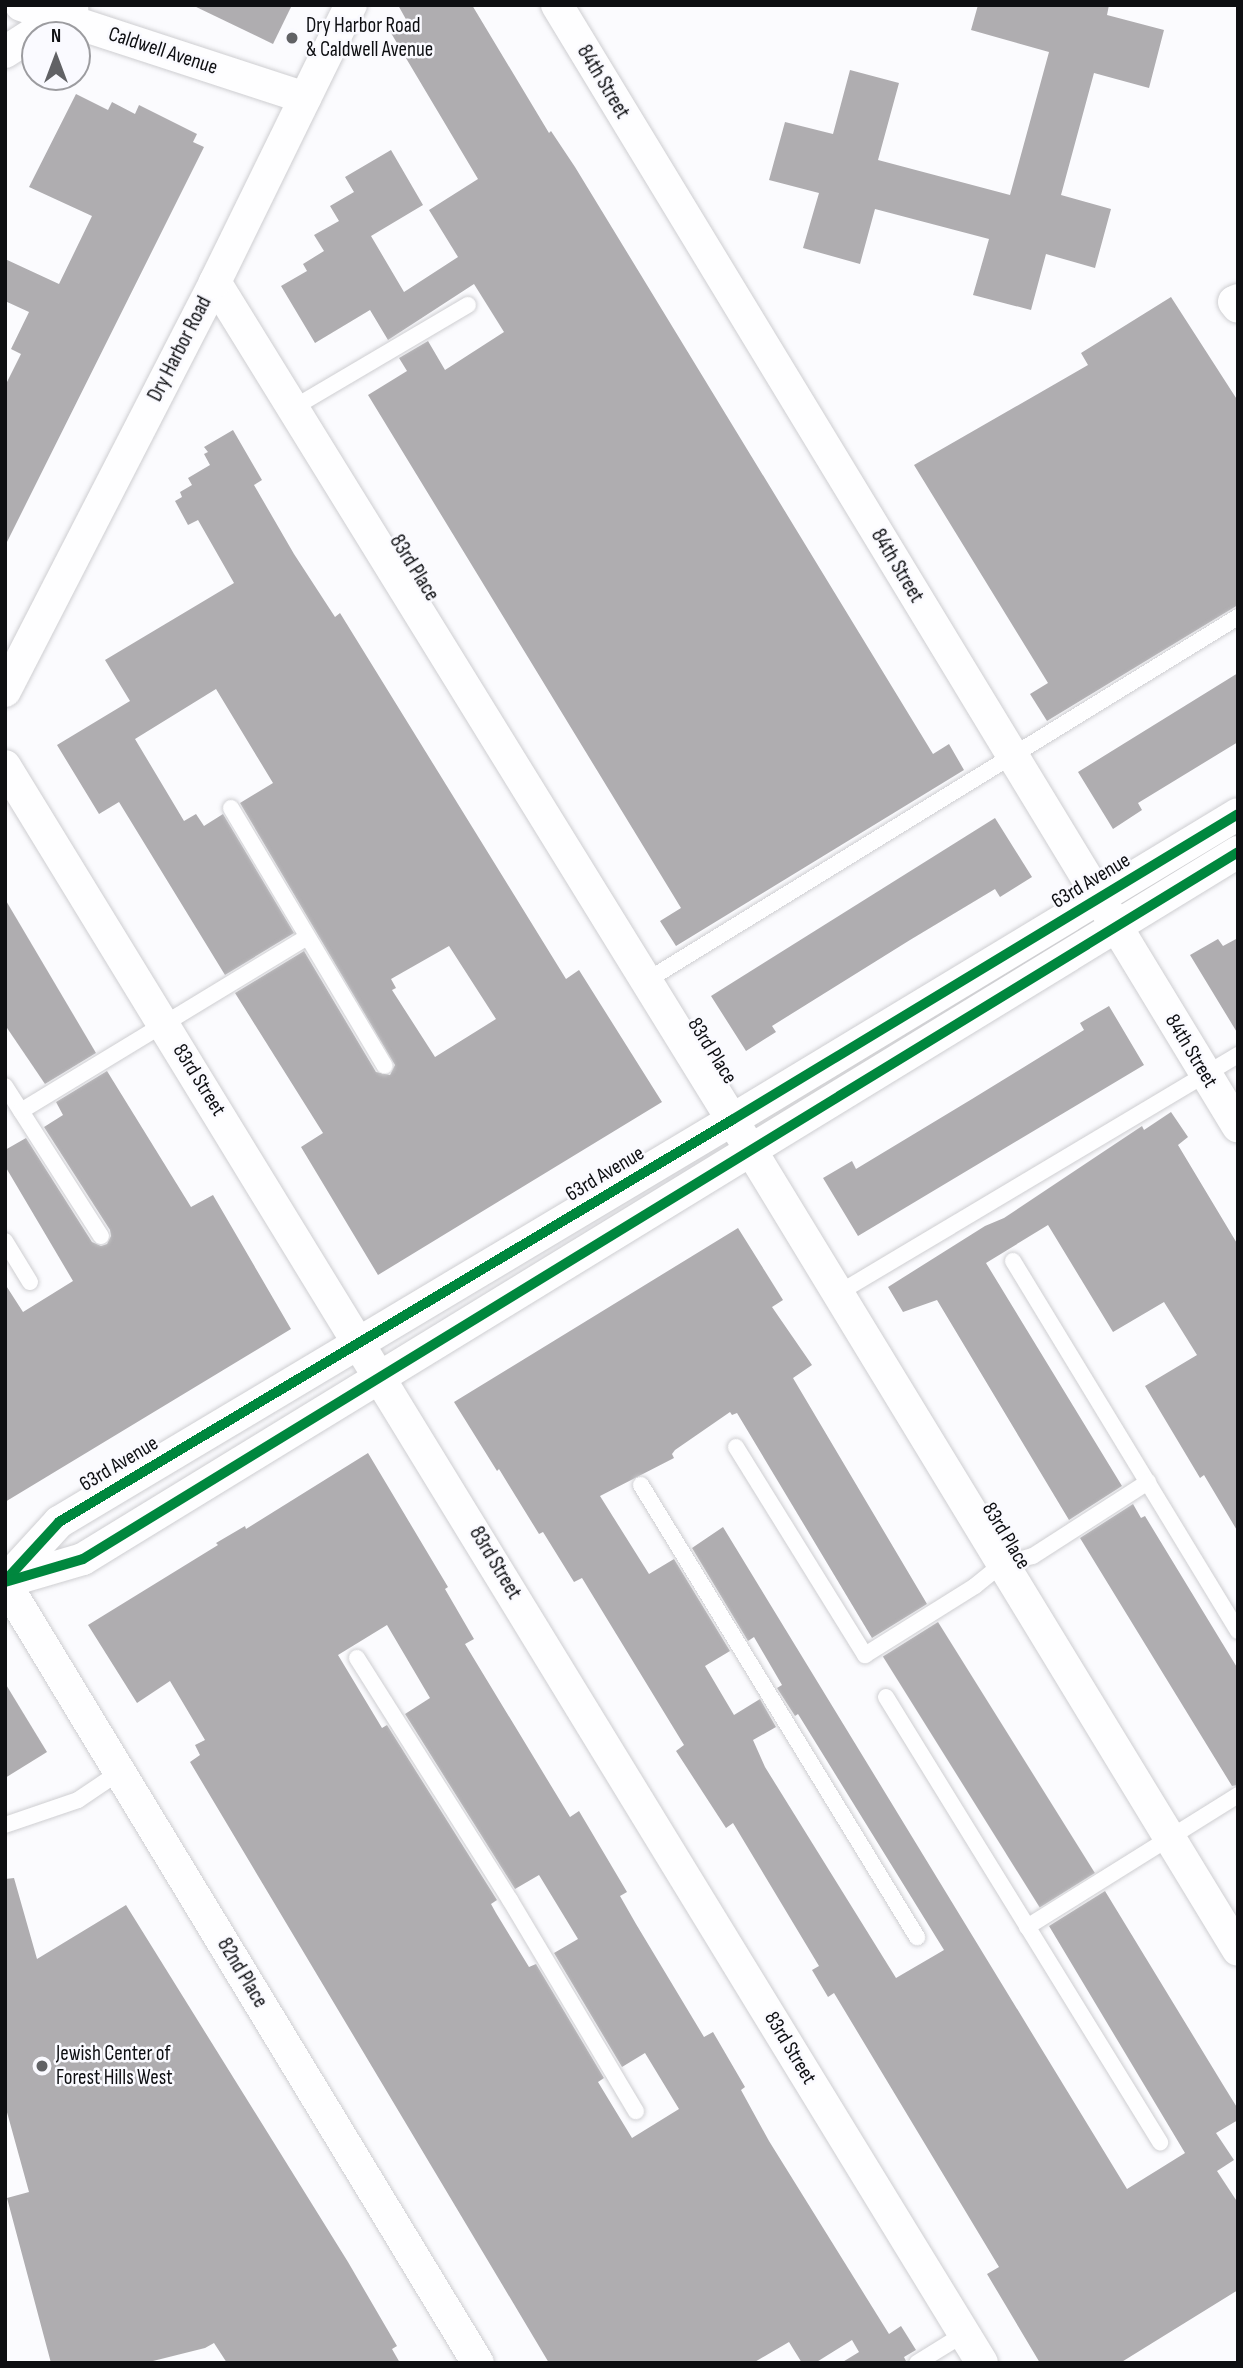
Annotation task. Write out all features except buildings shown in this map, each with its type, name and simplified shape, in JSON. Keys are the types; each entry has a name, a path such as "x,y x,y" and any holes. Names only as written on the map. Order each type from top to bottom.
{"street":[{"name":"Caldwell Avenue","path":"21,5 68,11 305,98"},
{"name":"Dry Harbor Road","path":"5,691 215,282 351,5"},
{"name":"84th Street","path":"556,5 1238,1127"},
{"path":"5,52 68,11"},
{"name":"83rd Place","path":"215,282 752,1152 1001,1565 1238,1950"},
{"name":"83rd Street","path":"5,766 360,1342 982,2363"},
{"name":"63rd Avenue","path":"5,1582 83,1559 752,1152 1107,912 1238,814"},
{"name":"63rd Avenue","path":"5,1582 59,1522 732,1120 1107,912 1238,852"},
{"name":"82nd Place","path":"5,1582 478,2363"}],"lane":[{"path":"293,408 468,304"},
{"path":"646,981 1011,754 1238,617"},
{"path":"231,808 306,938 385,1066"},
{"path":"21,1111 306,938"},
{"path":"838,1294 1238,1055"},
{"path":"5,1087 101,1236"},
{"path":"5,1241 30,1282"},
{"path":"1013,1261 1238,1631"},
{"path":"736,1447 865,1655 975,1586 1001,1565 1033,1556 1148,1482"},
{"path":"641,1485 917,1937"},
{"path":"357,1658 510,1900 636,2111"},
{"path":"886,1696 1160,2142"},
{"path":"5,1825 78,1800 121,1771"},
{"path":"1027,1927 1238,1795"},
{"path":"917,2363 964,2334"}],"cycle path":[{"path":"5,1581 59,1522 1238,814"},
{"path":"5,1582 83,1559 1238,852"}],"place":[{"name":"Dry Harbor Road & Caldwell Avenue","path":"292,38"},
{"name":"Jewish Center of Forest Hills West","path":"42,2066"}]}
